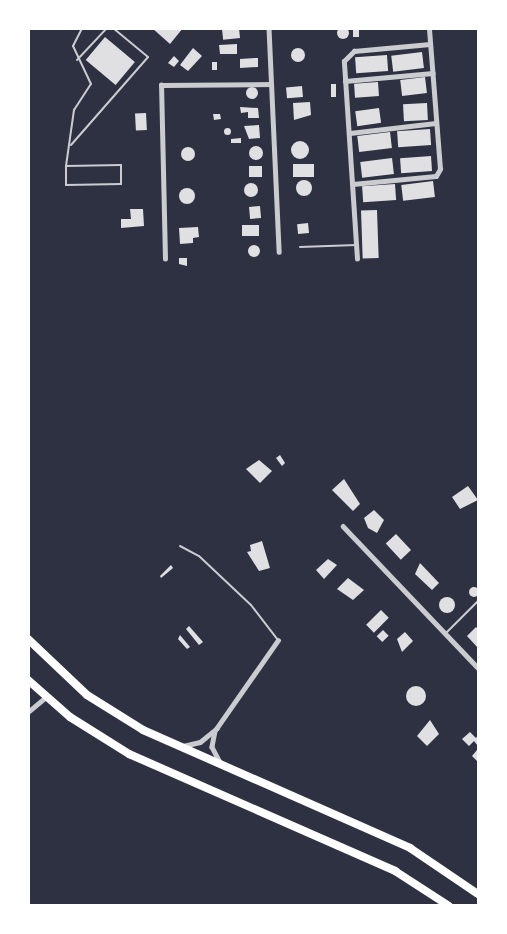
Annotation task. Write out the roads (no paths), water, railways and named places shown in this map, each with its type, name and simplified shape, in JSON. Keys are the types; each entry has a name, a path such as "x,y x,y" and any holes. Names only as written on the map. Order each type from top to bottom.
{"main road":[{"path":"28,639 87,695 143,730 410,848 478,894"},
{"path":"28,680 46,697 97,736 129,754 387,867 449,906"}],"street":[{"path":"269,28 279,252"},
{"path":"353,184 436,176 440,169 429,28"},
{"path":"357,259 344,61 354,51 430,44"},
{"path":"345,81 432,73"},
{"path":"165,259 161,85 271,84"},
{"path":"350,133 435,123"},
{"path":"343,526 478,668"},
{"path":"179,746 199,743 216,729 278,640"},
{"path":"28,712 46,697"},
{"path":"216,729 212,747 225,767"}],"lane":[{"path":"66,166 121,165 121,184 66,185 66,166 71,145 74,110 91,84 77,60 73,46 82,28"},
{"path":"77,60 107,28"},
{"path":"71,145 148,57 113,28"},
{"path":"300,247 356,245"},
{"path":"180,546 199,556 222,577 251,605 278,640"},
{"path":"447,633 478,601"}]}
